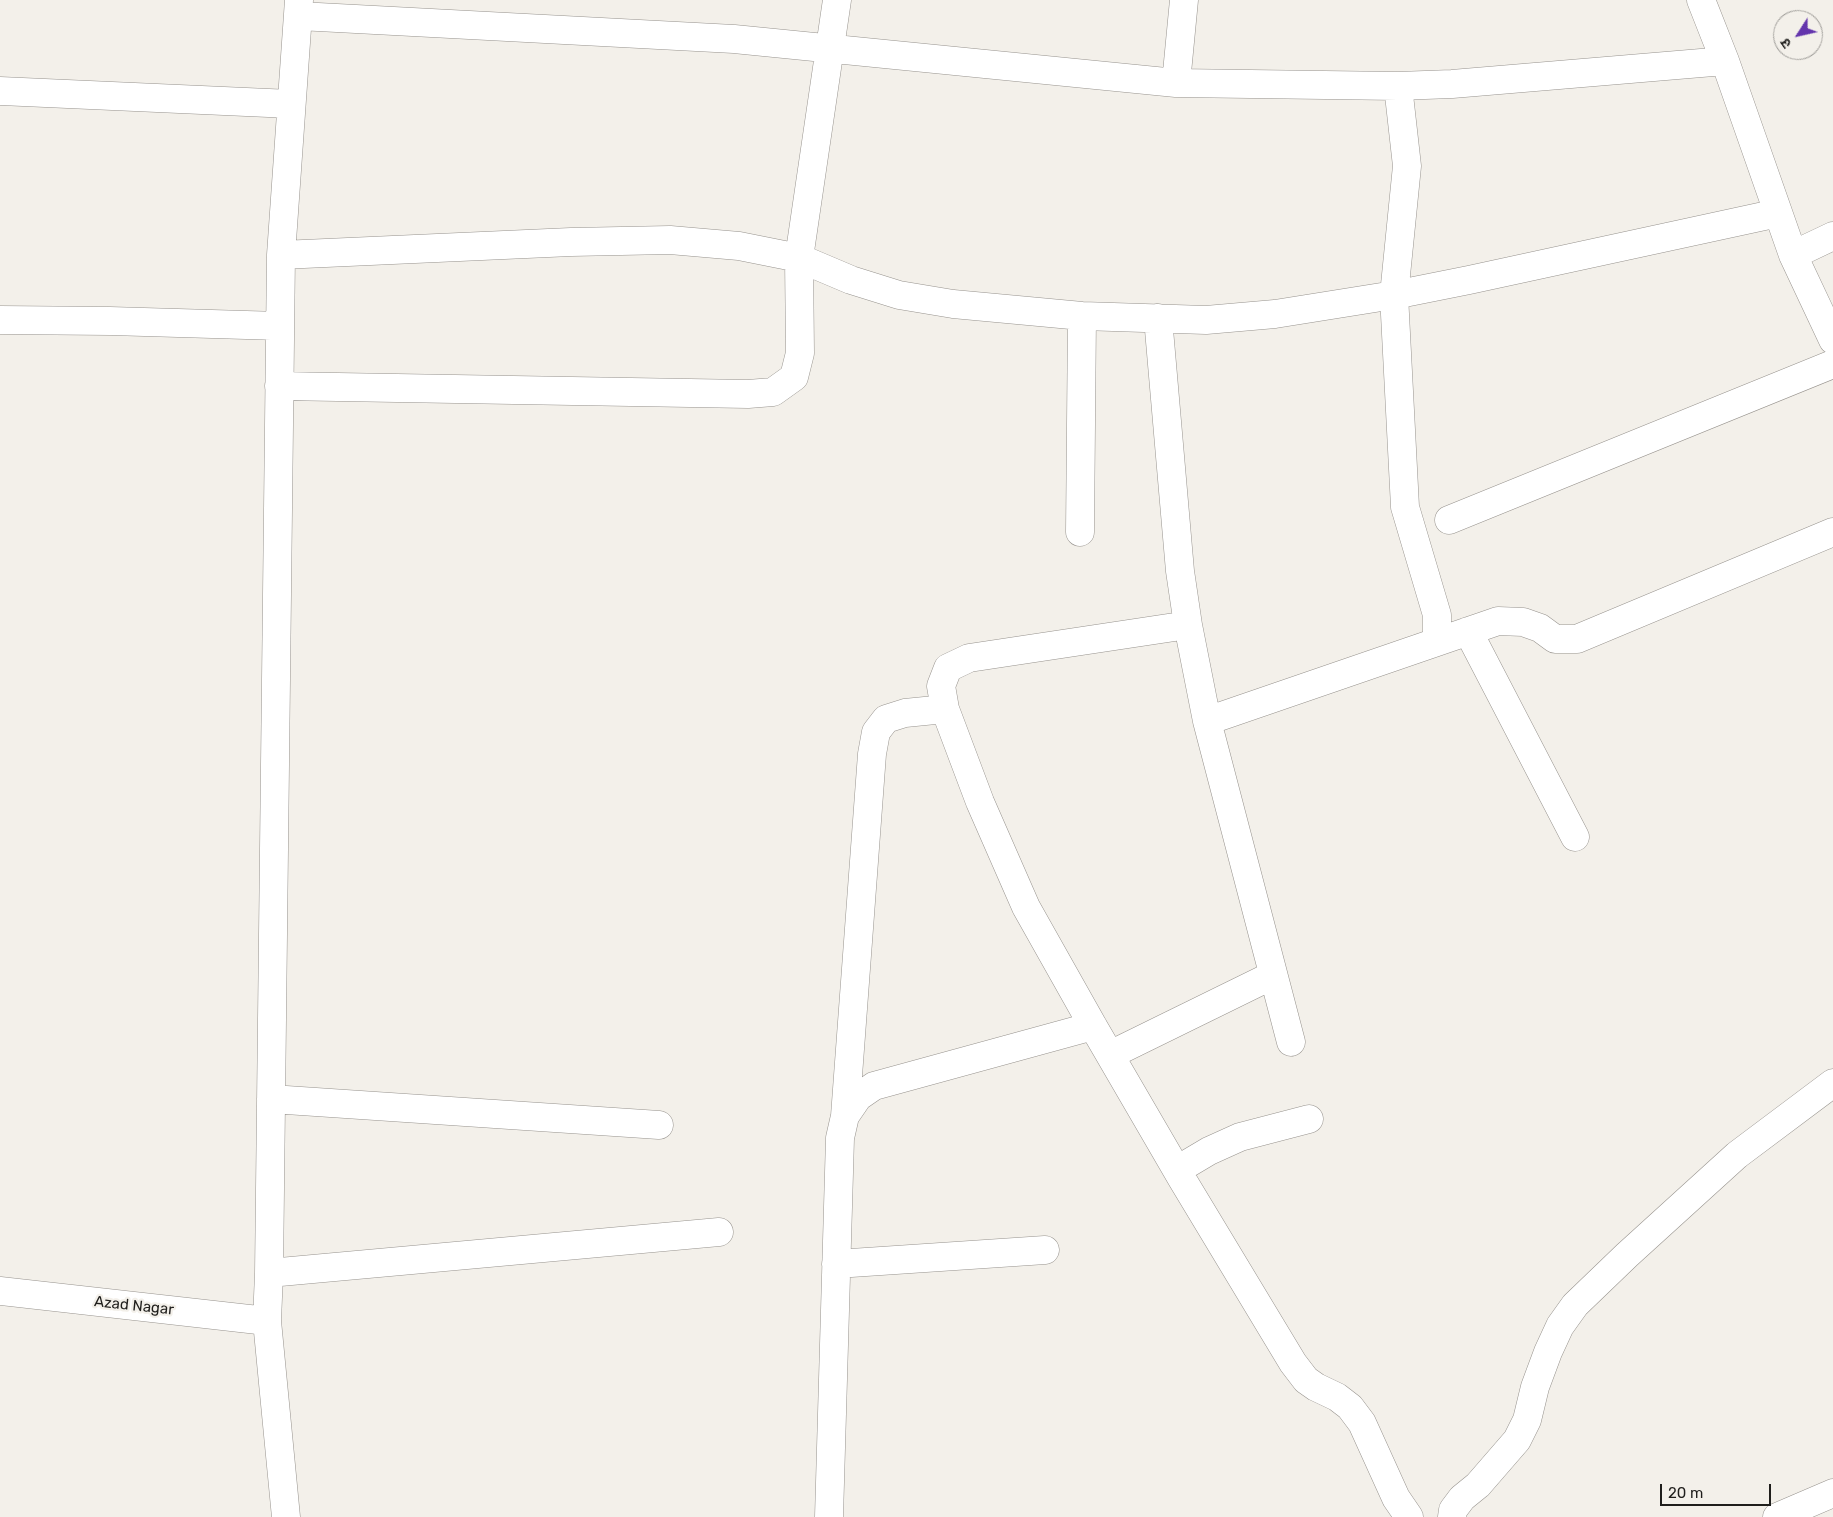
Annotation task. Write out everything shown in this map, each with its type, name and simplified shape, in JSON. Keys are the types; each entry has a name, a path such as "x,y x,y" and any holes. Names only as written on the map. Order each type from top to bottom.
{"street":[{"path":"279,386 748,394 773,392 794,377 800,353 799,258 837,0"},
{"path":"1176,82 1184,0"},
{"path":"1701,0 1725,61 1793,255 1833,340"},
{"path":"286,1517 267,1321 270,1272 281,255 299,8 734,39 1176,82 1398,86 1452,84 1725,61"},
{"path":"1398,86 1407,166 1394,295 1405,507 1437,615 1437,642"},
{"path":"0,91 291,104"},
{"path":"281,255 561,242 670,240 739,246 799,258 851,280 899,295 953,304 1082,316 1206,320 1274,314 1394,295 1778,213"},
{"path":"1793,255 1833,236"},
{"path":"1080,532 1082,316"},
{"path":"1158,318 1178,553 1188,625 1207,721 1291,1042"},
{"path":"0,320 280,326"},
{"path":"1449,520 1833,364"},
{"path":"1207,721 1498,621 1523,622 1540,628 1555,639 1577,638 1833,532"},
{"path":"1188,625 969,658 948,668 941,686 945,709 980,802 1026,906 1093,1026 1293,1363 1306,1380 1337,1397 1350,1407 1362,1423 1396,1498 1409,1517"},
{"path":"1468,631 1575,837"},
{"path":"829,1517 840,1138 844,1116 872,754 876,732 886,719 905,713 945,709"},
{"path":"1110,1055 1273,974"},
{"path":"844,1116 858,1097 874,1086 1093,1026"},
{"path":"1452,1517 1453,1510 1462,1498 1478,1485 1517,1440 1527,1420 1535,1387 1548,1352 1560,1326 1575,1305 1737,1155 1833,1083"},
{"path":"271,1099 659,1125"},
{"path":"1177,1170 1209,1151 1240,1137 1309,1119"},
{"path":"270,1272 719,1232"},
{"path":"836,1264 1045,1250"},
{"name":"Azad Nagar","path":"0,1291 267,1321"},
{"path":"1777,1517 1833,1493"}]}
